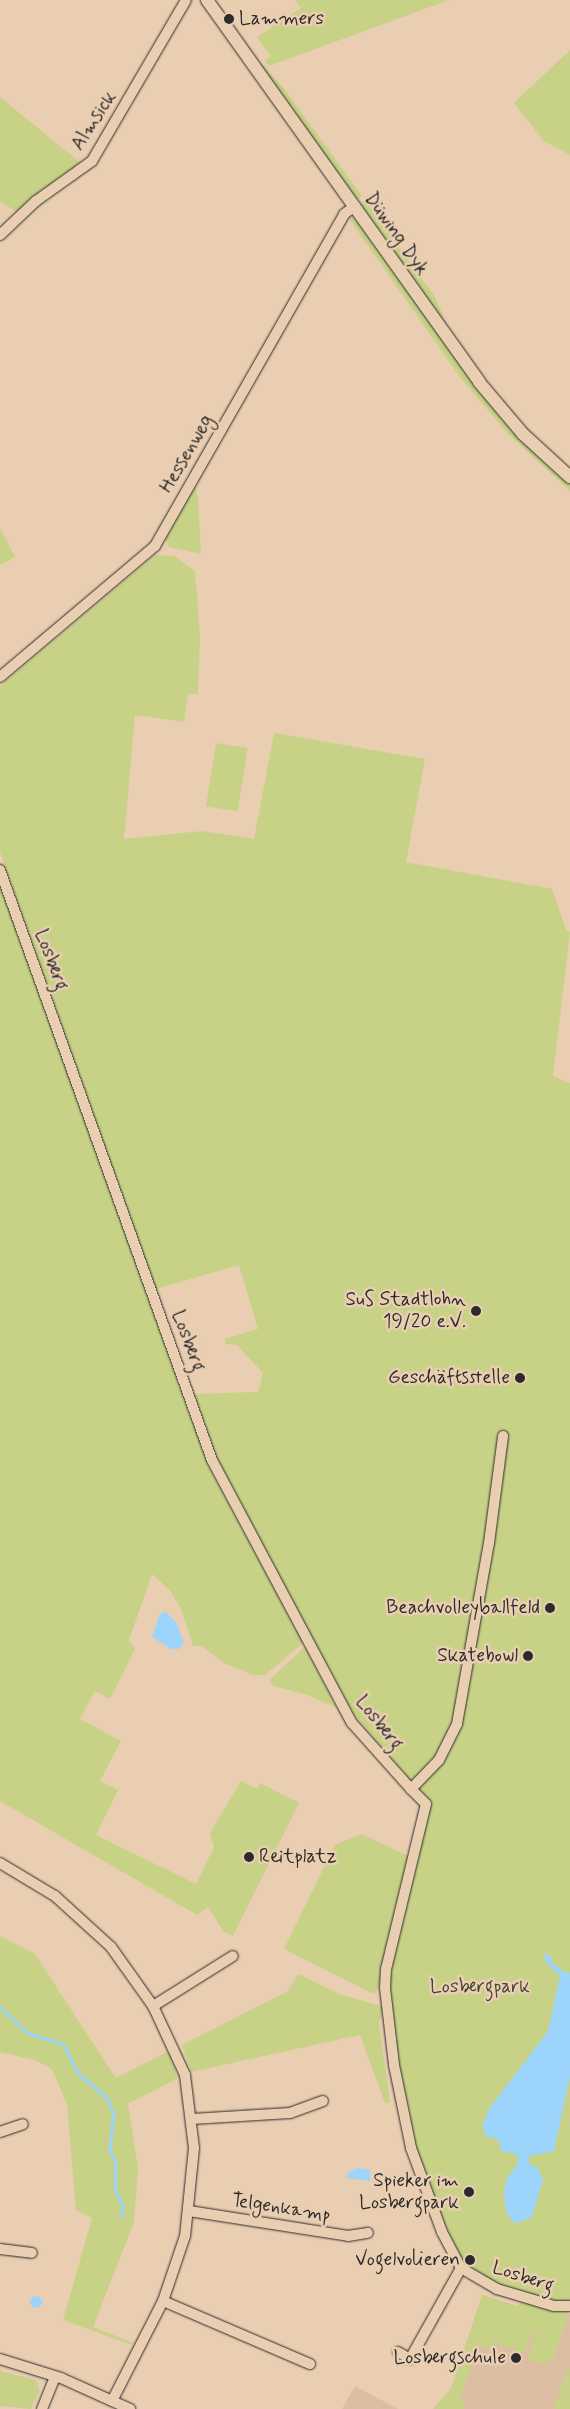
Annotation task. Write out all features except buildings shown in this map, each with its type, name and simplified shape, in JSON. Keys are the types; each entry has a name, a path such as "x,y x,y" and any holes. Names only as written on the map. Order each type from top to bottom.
{"street":[{"name":"Almsick","path":"0,234 36,201 92,161 186,0"},
{"name":"Düwing Dyk","path":"207,0 479,382 523,434 570,477"},
{"name":"Hessenweg","path":"0,677 155,546 344,214 354,207"},
{"name":"Losberg","path":"0,870 212,1460 352,1723 426,1804 386,1969 385,1988 394,2065 411,2148 442,2232 461,2268 497,2289 554,2306 570,2306"},
{"path":"412,1789 439,1760 457,1724 488,1552 503,1436"},
{"path":"0,1863 55,1896 111,1947 153,2006 183,2068 192,2119 194,2164 189,2211 176,2269 112,2401"},
{"path":"153,2006 233,1956"},
{"path":"192,2119 290,2113 323,2101"},
{"path":"0,2132 23,2124"},
{"name":"Telgenkamp","path":"189,2211 348,2236 368,2233"},
{"path":"0,2249 32,2253"},
{"path":"398,2352 410,2359 461,2268"},
{"path":"162,2301 310,2364"},
{"path":"0,2359 55,2376 130,2409"},
{"path":"42,2409 55,2376"}],"shaded area":[{"name":"Losbergschule","path":"482,2295 517,2306 524,2300 570,2314 570,2409 433,2409 451,2389"},
{"path":"355,2386 398,2409 342,2409"}],"green space":[{"path":"295,0 449,0 269,66 264,60 271,57 257,37 301,8"},
{"path":"570,50 570,155 544,141 514,103"},
{"path":"261,63 283,87 362,196 356,201 262,70"},
{"path":"0,97 83,165 18,212 0,202"},
{"path":"365,200 435,297 451,335 359,205"},
{"path":"355,218 452,352 570,482 570,491 508,434 460,377 349,219"},
{"path":"195,485 198,497 201,554 169,547 165,536"},
{"path":"0,528 15,557 0,565"},
{"name":"Losbergpark","path":"155,555 175,556 195,571 200,635 198,694 188,694 184,722 135,715 124,839 202,831 254,839 274,733 425,759 406,862 552,889 566,930 570,932 553,1076 570,1083 570,2301 563,2304 490,2283 470,2272 458,2257 413,2142 398,2067 389,1991 389,1969 430,1799 420,1792 419,1786 450,1747 467,1695 507,1437 500,1436 486,1542 454,1725 438,1758 421,1776 409,1780 348,1707 219,1463 194,1394 258,1392 263,1373 237,1345 225,1344 225,1339 258,1329 239,1265 156,1289 0,852 0,686"},
{"path":"216,743 248,748 238,811 206,806"},
{"path":"0,880 209,1467 303,1643 265,1675 252,1675 226,1664 201,1646 193,1646 181,1609 170,1590 152,1574 129,1640 135,1649 110,1699 95,1691 80,1719 121,1741 100,1781 118,1790 96,1835 196,1884 214,1847 210,1833 241,1781 257,1789 260,1783 299,1803 233,1936 223,1931 208,1907 197,1915 0,1801"},
{"path":"305,1647 337,1708 308,1695 273,1686 269,1680"},
{"path":"362,1834 410,1857 379,1987 374,1994 284,1949 335,1845"},
{"path":"0,1936 34,1953 116,2078 169,2051 178,2078 128,2104 138,2168 134,2222 93,2327 134,2343 132,2345 63,2320 92,2218 76,2210 67,2105 52,2069 35,2060 0,2052"},
{"path":"298,1974 339,1994 385,2007 379,2023 390,2102 385,2103 360,2035 191,2072 182,2045 288,1991"},
{"path":"482,2295 517,2306 524,2300 568,2313 554,2359 542,2364 528,2359 535,2334 531,2332 524,2353 494,2342 491,2349 479,2345 460,2400 465,2402 463,2409 433,2409 451,2389"},
{"path":"569,2365 570,2409 554,2409 563,2382"},
{"path":"0,2371 36,2380 40,2390 31,2409 0,2406"}],"water":[{"path":"165,1611 176,1622 184,1643 179,1649 171,1649 152,1637 159,1616"},
{"path":"545,1954 550,1954 551,1961 562,1971 570,1973 570,2076 554,2151 529,2156 529,2164 538,2168 543,2180 532,2217 518,2223 512,2221 506,2211 504,2193 507,2178 518,2164 518,2155 500,2150 500,2142 494,2137 487,2138 482,2126 489,2109 548,2031 560,1976 545,1961"},
{"path":"357,2168 370,2170 370,2181 346,2178 349,2172"},
{"path":"34,2296 38,2296 42,2302 38,2308 34,2308 30,2304 30,2300"}],"waterway":[{"path":"0,2007 26,2032 63,2044 78,2073 107,2098 113,2113 110,2151 115,2162 115,2190 122,2204 122,2216"}],"place":[{"name":"Lammers","path":"229,19"},
{"name":"SuS Stadtlohn 19/20 e.V.","path":"476,1311"},
{"name":"Geschäftsstelle","path":"520,1378"},
{"name":"Beachvolleyballfeld","path":"550,1608"},
{"name":"Skatebowl","path":"528,1656"},
{"name":"Reitplatz","path":"249,1857"},
{"name":"Spieker im Losbergpark","path":"469,2192"},
{"name":"Vogelvolieren","path":"470,2260"},
{"name":"Losbergschule","path":"516,2358"}]}
